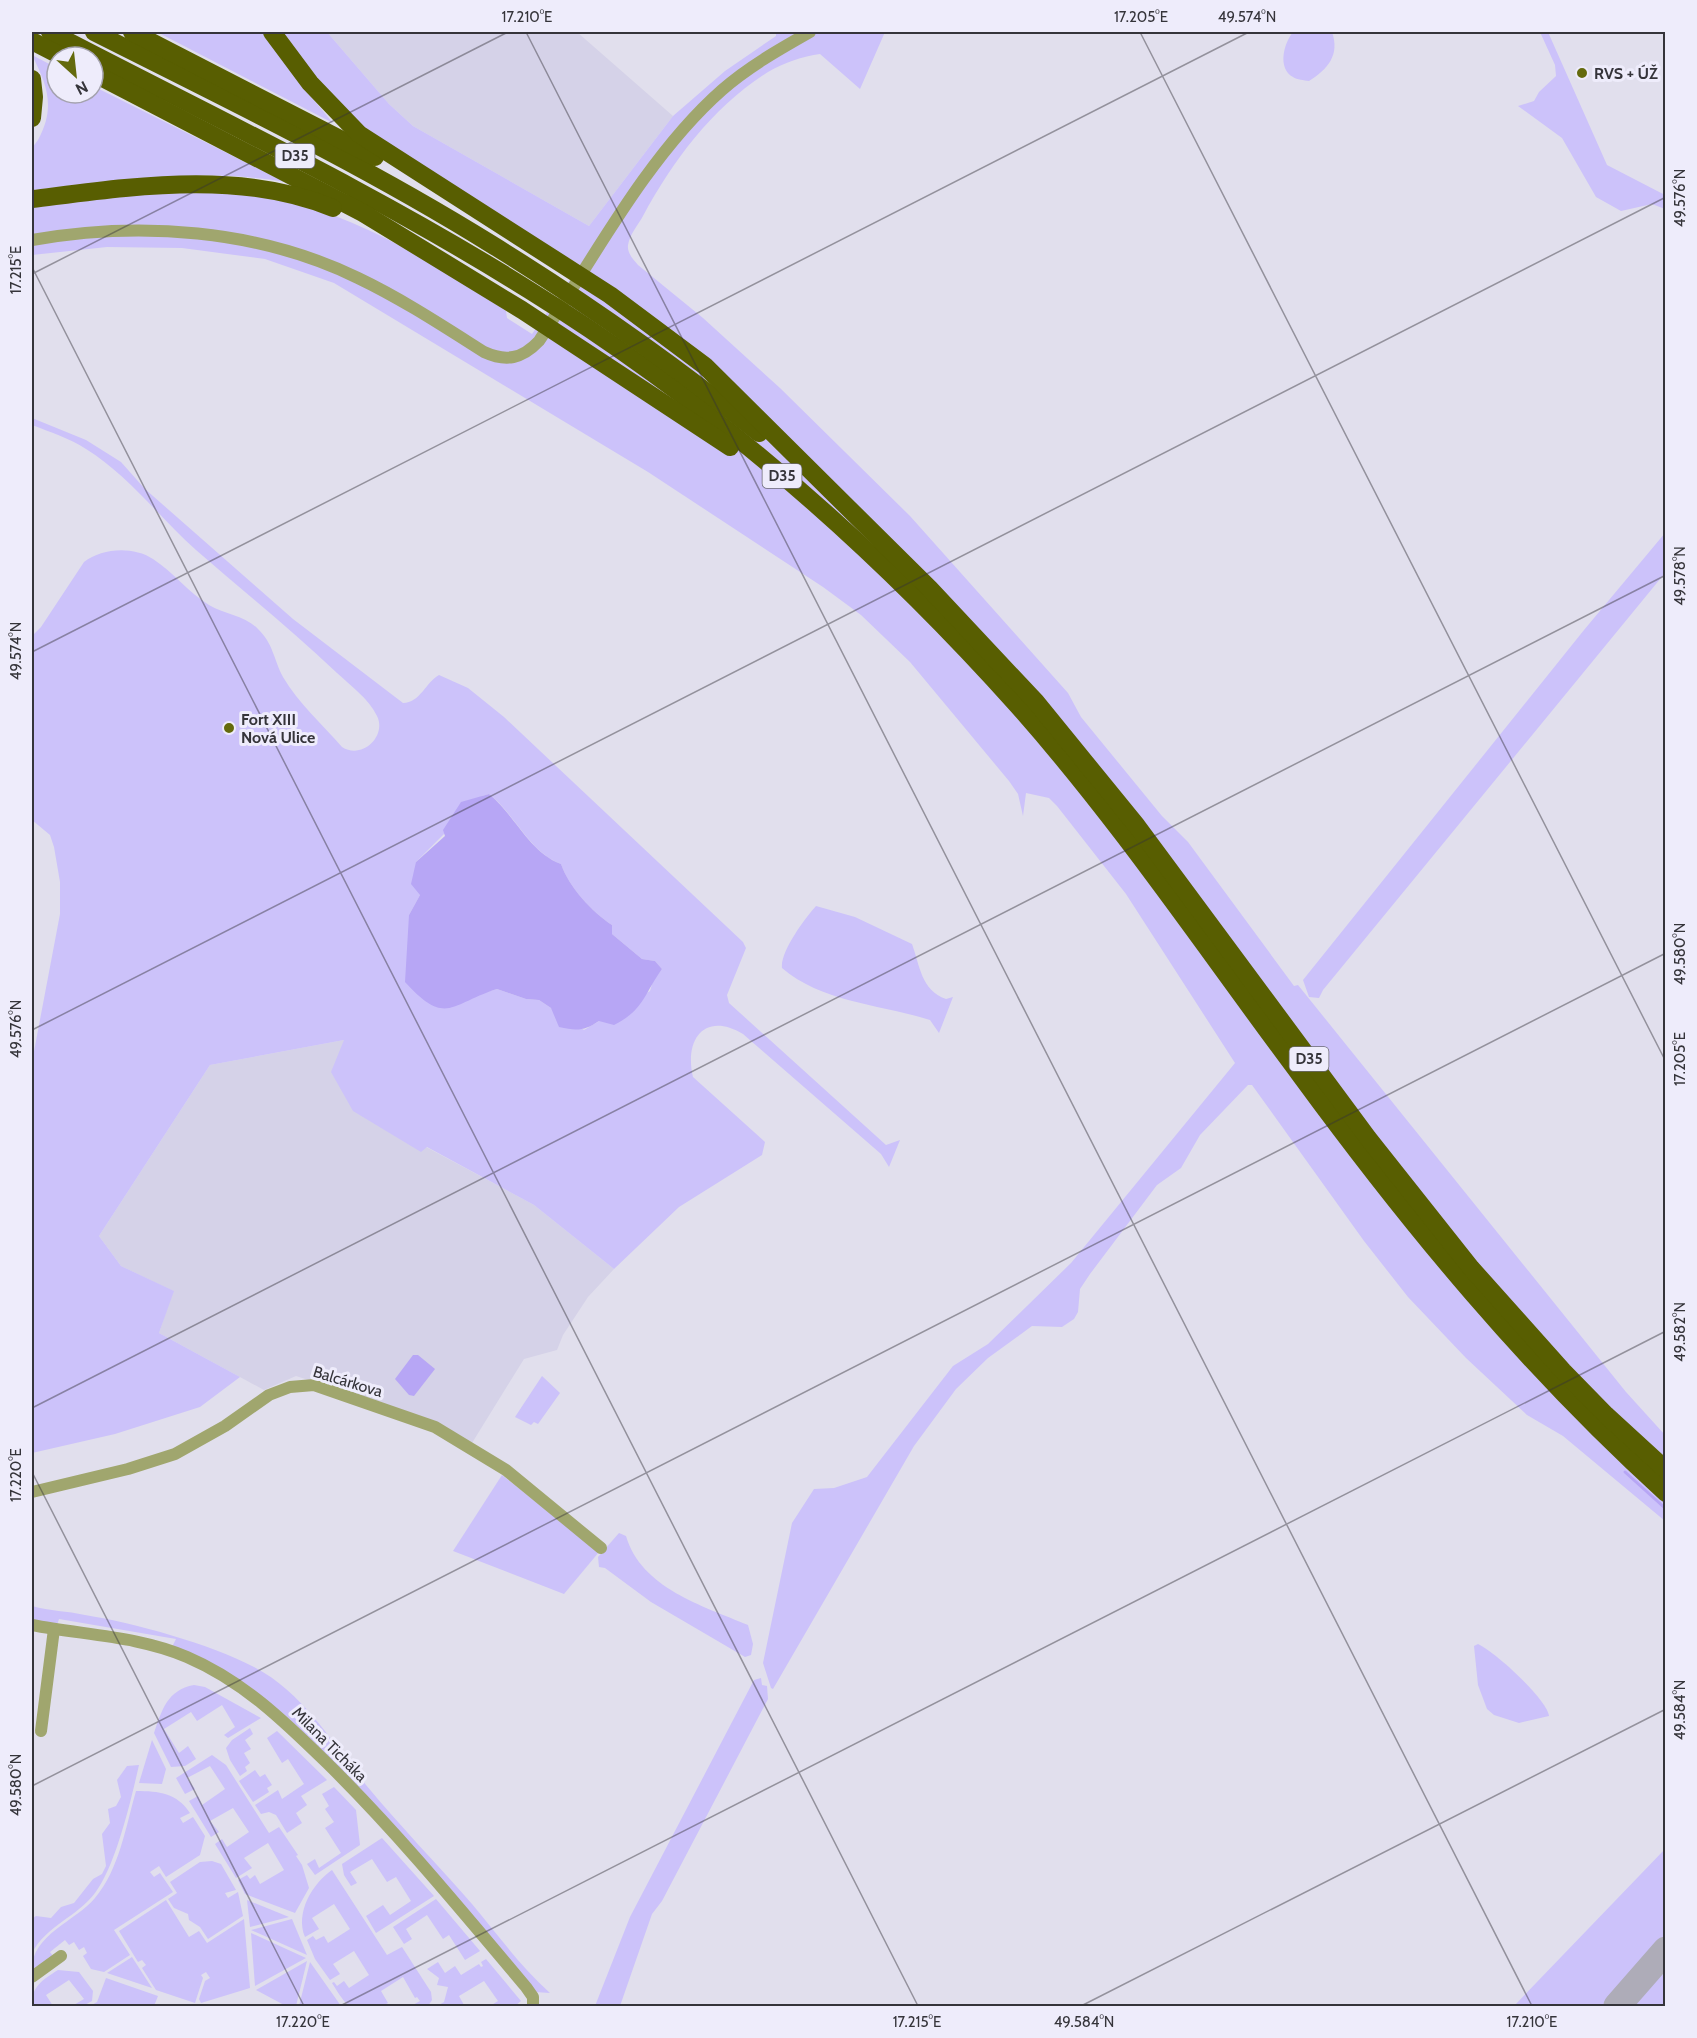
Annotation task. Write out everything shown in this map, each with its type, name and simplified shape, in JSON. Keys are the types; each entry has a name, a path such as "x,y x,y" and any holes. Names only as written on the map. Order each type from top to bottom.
{"highway":[{"name":"D35","path":"50,32 264,139 403,215 539,285 599,313 691,378 840,502 930,590 1036,702 1137,826 1368,1138 1464,1260 1563,1371 1665,1470"},
{"name":"D35","path":"94,32 413,199 539,285 589,329 700,410 812,501 937,619 1021,710 1134,848 1308,1086 1457,1278 1595,1428 1665,1493"},
{"path":"132,32 459,201"},
{"path":"272,32 310,83 359,134 459,201 556,259 610,295 705,366 840,502"},
{"path":"32,79 34,97 32,118"},
{"path":"105,79 292,175 435,257 522,310 812,501"},
{"path":"32,199 150,187 216,184 256,188 329,206 435,257"}],"street":[{"path":"32,240 71,234 159,231 219,236 265,246 309,258 356,277 395,297 484,352 495,357 514,359 539,341 655,163 680,132 730,83 806,32"},
{"name":"Balcárkova","path":"32,1492 128,1469 175,1454 225,1426 269,1395 290,1387 314,1385 435,1427 506,1470 601,1548"},
{"name":"Milana Ticháka","path":"32,1625 131,1641 180,1654 255,1696 292,1729 378,1815 467,1916 533,2002"},
{"path":"41,1731 54,1629"},
{"path":"32,1977 61,1956"}],"shaded area":[{"path":"157,32 264,32 298,81 333,123"},
{"path":"281,32 327,32 389,104 413,126 589,226 673,116 725,71 776,36 776,32 885,32 860,89 820,54 800,58 768,72 730,101 696,136 668,174 630,237 629,253 638,265 703,318 780,388 910,516 1068,693 1081,717 1162,816 1188,842 1294,986 1298,985 1626,1392 1665,1435 1665,1521 1563,1436 1527,1415 1466,1358 1408,1297 1364,1241 1252,1085 1248,1085 1200,1135 1181,1168 1157,1185 1090,1274 1080,1289 1078,1312 1074,1319 1062,1327 1032,1326 988,1358 956,1389 914,1446 773,1689 771,1688 763,1663 792,1523 814,1489 834,1488 867,1477 953,1366 988,1344 1071,1263 1235,1063 1126,894 1057,806 1049,798 1026,793 1023,816 1018,794 1009,781 910,662 861,615 823,587 648,472 334,283 265,259 182,248 107,247 32,255 32,205 162,191 250,192 341,218 398,244 506,311 507,318 532,334 580,265 397,157 339,107"},
{"path":"327,32 577,32 673,116 589,226 413,126 389,104"},
{"path":"1293,32 1332,32 1334,48 1331,61 1322,72 1309,81 1295,78 1285,68 1285,49"},
{"path":"1540,32 1548,32 1607,165 1665,195 1665,209 1652,204 1621,211 1596,197 1562,138 1518,106 1534,101 1539,92 1556,76 1555,65"},
{"path":"32,55 45,62 45,86"},
{"path":"105,92 285,182 222,176 158,177 32,190 31,152 44,128 48,105 105,105"},
{"path":"32,418 86,440 121,462 145,489 293,619 403,703 414,700 439,675 468,688 504,717 743,942 746,948 727,995 729,1003 886,1145 900,1140 889,1167 881,1154 743,1034 730,1028 708,1027 700,1033 692,1051 693,1077 765,1142 762,1155 679,1207 614,1269 534,1205 427,1147 421,1152 353,1111 331,1072 344,1040 210,1065 99,1236 121,1266 174,1291 159,1333 240,1377 200,1407 115,1434 32,1453 32,1062 60,914 60,882 50,835 32,820 32,636 41,627 84,562 108,551 136,552 160,564 209,605 241,618 258,629 270,646 289,687 342,747 357,750 371,744 379,731 379,724 374,710 359,693 196,550 116,471 80,445 32,425","holes":["489,794 540,851 561,864 582,898 612,925 612,934 642,959 655,961 662,969 653,981 650,991 584,1030 539,1000 526,999 497,989 487,992 409,915 420,895 416,862 482,796"]},
{"path":"1665,533 1665,573 1323,990 1319,998 1309,997 1303,980 1584,630"},
{"path":"489,794 540,851 561,864 582,898 612,925 612,934 642,959 655,961 662,969 638,1007 614,1025 599,1021 580,1029 559,1027 551,1008 539,1000 526,999 497,989 449,1008 440,1008 419,996 405,982 409,915 420,895 411,884 416,862 445,836 443,830 461,802"},
{"path":"816,906 855,917 912,944 920,969 931,990 946,999 953,997 939,1033 930,1020 834,996 798,980 782,968 782,961 789,945"},
{"path":"344,1040 426,1147 534,1205 614,1269 588,1297 563,1335 557,1350 524,1359 472,1443 404,1411 296,1376 264,1390 159,1333 173,1291 121,1266 99,1236 210,1065"},
{"path":"413,1355 418,1355 435,1369 414,1396 409,1395 395,1379"},
{"path":"542,1376 560,1393 538,1424 534,1422 531,1425 515,1417"},
{"path":"502,1475 599,1552 564,1594 453,1551"},
{"path":"619,1533 626,1536 634,1554 659,1582 694,1602 748,1625 753,1644 751,1655 745,1657 651,1602 605,1568 599,1567 598,1557"},
{"path":"32,1606 105,1619 172,1635 236,1658 272,1678 288,1690 316,1720 366,1785 472,1904 519,1961 550,1993 535,1992 310,1739 172,1647 176,1639 59,1619 57,1625 32,1620"},
{"path":"1478,1644 1519,1676 1546,1708 1549,1716 1519,1723 1494,1715 1487,1709 1478,1685 1474,1646"},
{"path":"761,1678 762,1685 767,1686 768,1699 662,1901 652,1914 620,2006 595,2006 630,1917 754,1680"},
{"path":"194,1685 205,1687 261,1718 228,1738 224,1735 235,1727 222,1705 197,1721 191,1712 164,1729 179,1753 188,1746 196,1759 185,1766 171,1767 154,1733 163,1709 172,1696 177,1691"},
{"path":"250,1728 253,1734 245,1740 251,1749 244,1753 250,1763 245,1767 247,1771 240,1776 226,1748 232,1740"},
{"path":"277,1731 327,1780 301,1796 307,1805 296,1813 302,1823 287,1833 276,1815 269,1812 261,1814 255,1805 278,1790 282,1799 304,1784 288,1759 282,1763 267,1738"},
{"path":"152,1740 166,1769 162,1784 139,1783"},
{"path":"212,1755 226,1765 269,1833 279,1827 298,1855 296,1856 302,1865 309,1888 295,1913 245,1894 238,1880 247,1875 250,1879 255,1875 260,1884 284,1870 268,1843 244,1858 252,1868 236,1878 215,1844 222,1839 227,1847 249,1832 233,1808 210,1821 219,1832 211,1837 189,1801 198,1796 202,1805 225,1789 210,1766 187,1778 195,1789 185,1794 176,1778"},
{"path":"139,1765 122,1832 103,1881 88,1901 46,1935 32,1953 32,1919 36,1916 51,1918 61,1907 74,1903 93,1879 102,1874 106,1866 102,1834 110,1823 108,1809 116,1806 121,1797 117,1780 127,1766"},
{"path":"255,1770 260,1777 265,1774 272,1785 267,1788 269,1792 253,1802 239,1781"},
{"path":"334,1787 356,1810 360,1845 315,1875 307,1864 315,1859 319,1868 341,1853 325,1828 334,1822 325,1809 329,1806 322,1794"},
{"path":"136,1791 167,1794 185,1806 190,1813 180,1818 183,1823 193,1817 205,1836 200,1855 166,1877 159,1866 150,1872 154,1877 160,1873 173,1892 114,1930 130,1955 104,1972 91,1969 83,1956 87,1953 84,1947 79,1950 74,1942 69,1945 65,1940 50,1952 53,1956 32,1970 34,1958 46,1938 87,1906 103,1887 121,1847"},
{"path":"382,1838 434,1896 376,1933 366,1916 383,1905 390,1915 411,1901 396,1877 387,1882 372,1859 350,1872 357,1883 351,1886 344,1875 342,1864"},
{"path":"1665,1849 1665,1951 1657,1953 1641,1972 1643,1978 1633,1981 1618,2000 1619,2002 1612,2006 1514,2006"},
{"path":"212,1861 221,1864 236,1890 225,1893 228,1898 238,1892 243,1916 208,1939 200,1927 189,1920 188,1914 174,1908 168,1899 177,1893 170,1882 200,1862"},
{"path":"332,1870 387,1955 402,1947 431,1992 432,2000 428,2006 411,2006 420,2001 417,1997 415,1998 403,1977 381,1991 388,2003 384,2005 367,2008 355,2007 346,2003 340,1996 332,1983 334,1982 337,1986 344,1981 349,1988 369,1975 354,1951 333,1964 340,1974 330,1980 315,1959 307,1940 313,1936 316,1940 324,1936 328,1943 350,1929 334,1904 312,1918 319,1929 305,1937 302,1928 307,1900 318,1883"},
{"path":"436,1899 480,1951 465,1960 449,1935 443,1939 427,1915 406,1929 412,1939 404,1944 393,1927"},
{"path":"166,1900 189,1937 199,1931 207,1943 244,1919 250,1988 201,2003 199,1999 205,1981 210,1978 206,1972 201,1975 203,1978 195,2003 156,1990 142,1968 146,1965 142,1960 138,1962 119,1931"},
{"path":"247,1900 289,1917 250,1927"},
{"path":"292,1919 307,1955 251,1930"},
{"path":"251,1933 306,1958 255,1986"},
{"path":"132,1957 152,1988 107,1973"},
{"path":"486,1959 521,2001 515,2006 490,2006 498,2001 484,1981 459,1996 464,2005 437,2006 444,2002 448,1987 437,1985 439,1978 427,1969 438,1962 445,1973 455,1966 461,1975 479,1964 483,1966 481,1962"},
{"path":"307,1961 296,2006 286,2006 256,1990"},
{"path":"310,1962 341,2006 299,2006"},
{"path":"58,1970 79,1972 93,1991 92,2001 83,2006 72,2006 84,1999 69,1980 46,1995 53,2006 32,2006 36,1989 47,1977"},
{"path":"1655,1974 1665,1975 1665,2006 1625,2006 1646,1983 1644,1980 1648,1981"},
{"path":"106,1978 158,1996 154,2006 90,2006 97,2002"}],"waterway":[{"path":"1625,1472 1666,1509"}],"taxiway":[{"path":"1617,2006 1666,1950"}],"place":[{"name":"RVS + ÚŽ","path":"1582,73"},
{"name":"Fort XIII Nová Ulice","path":"229,728"}]}
